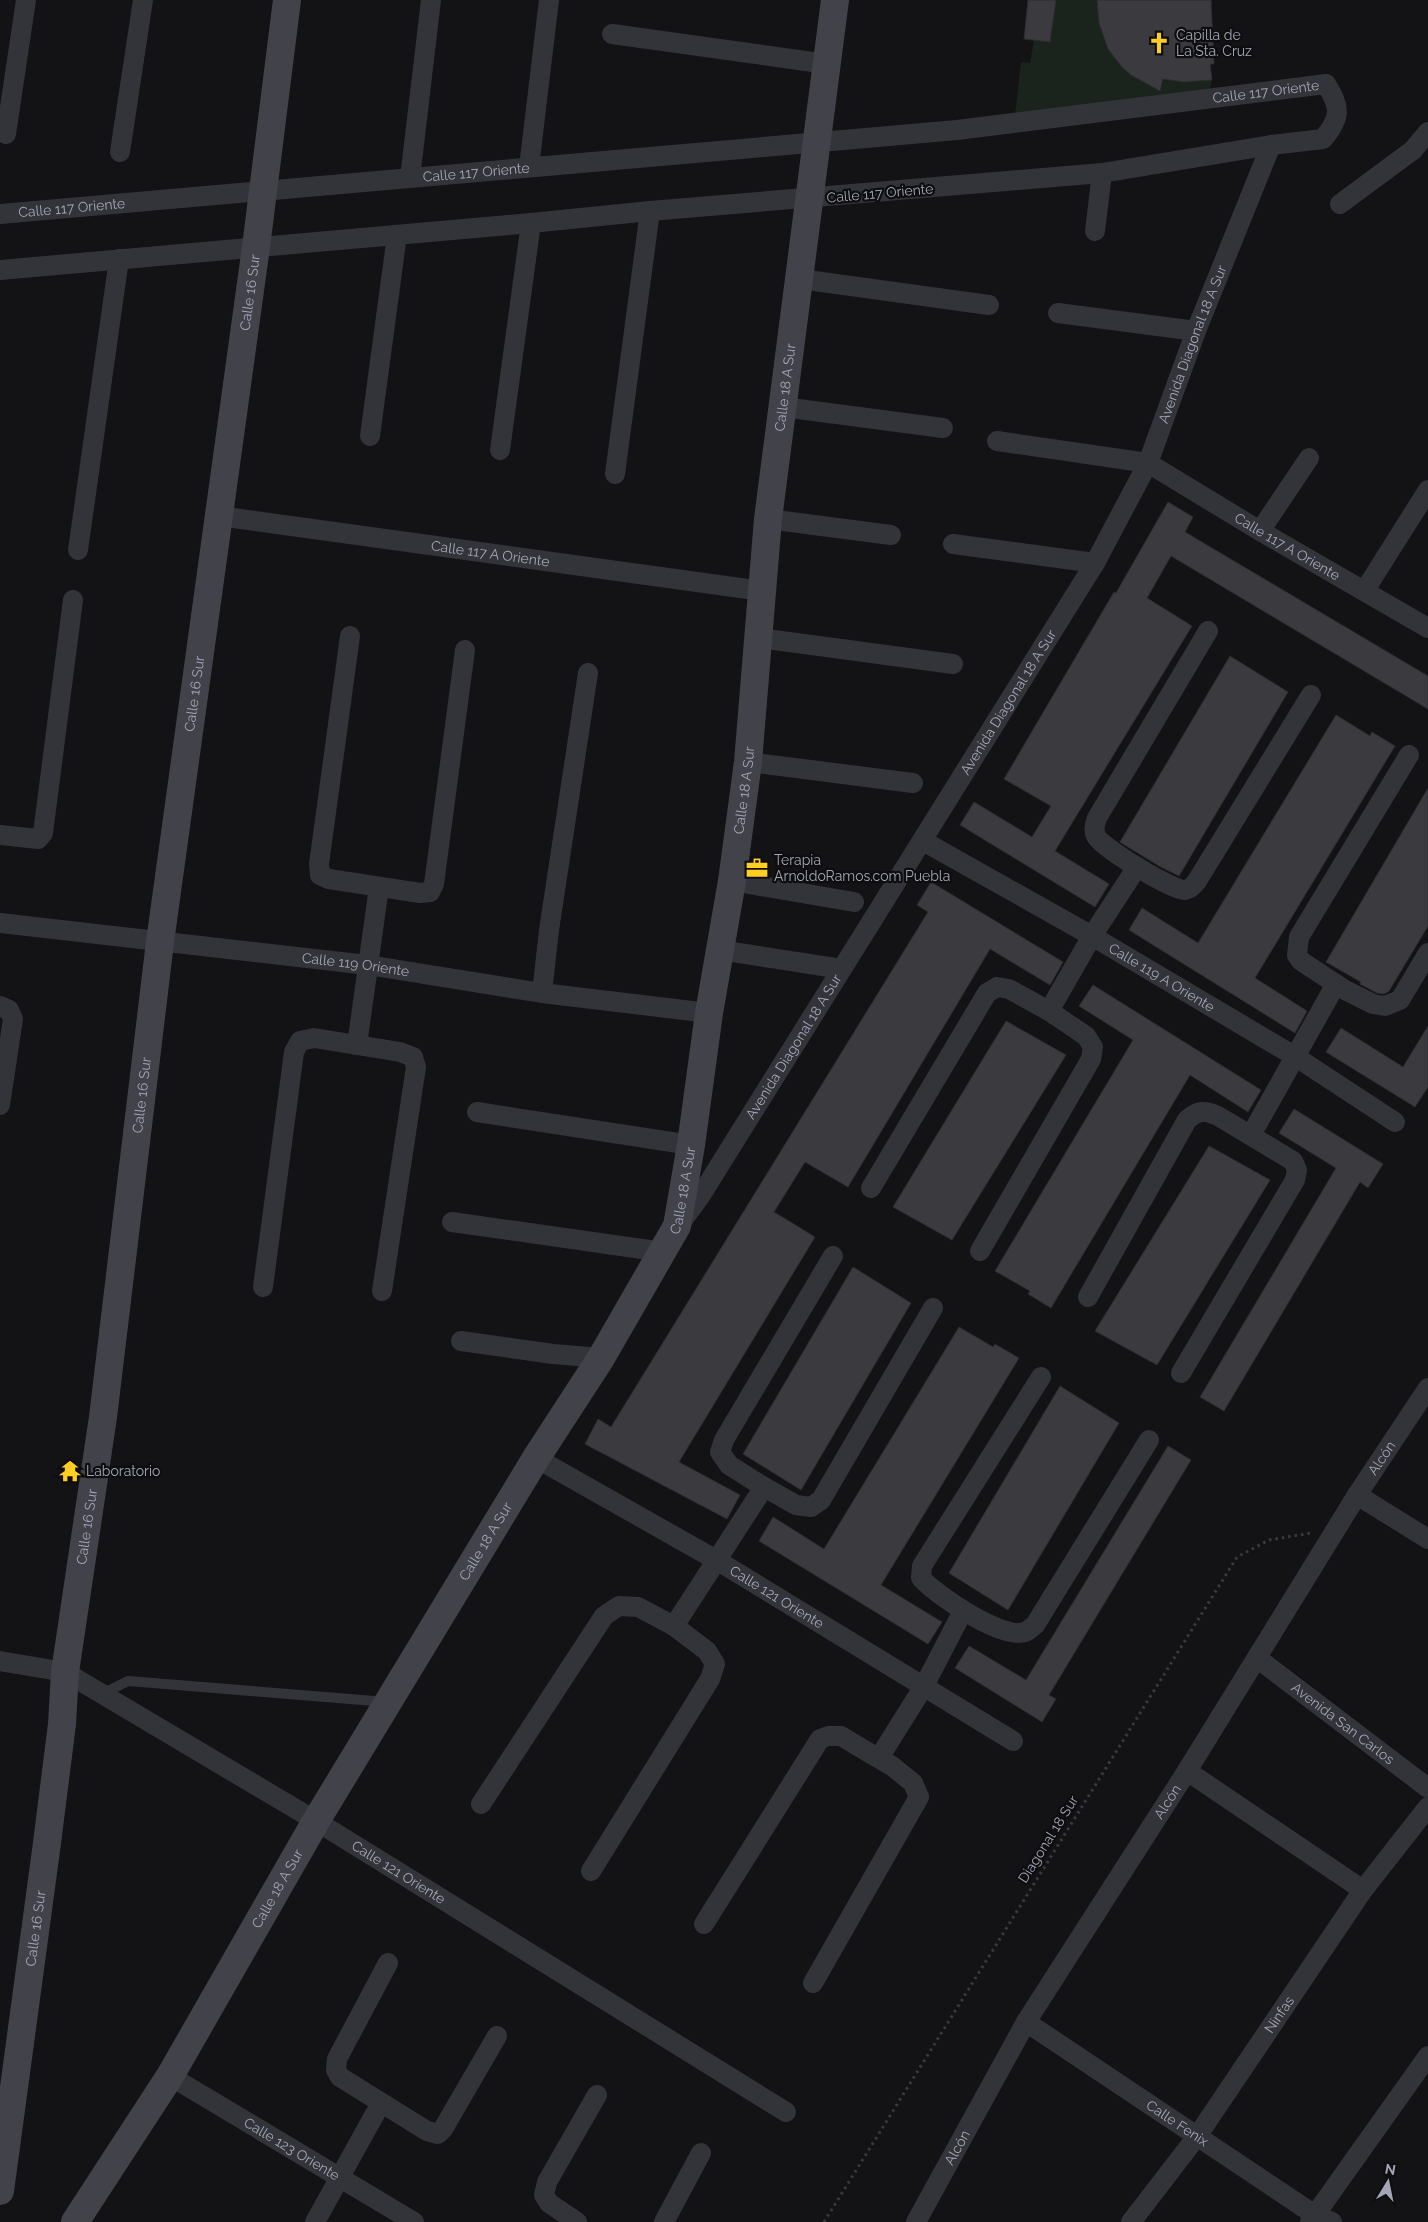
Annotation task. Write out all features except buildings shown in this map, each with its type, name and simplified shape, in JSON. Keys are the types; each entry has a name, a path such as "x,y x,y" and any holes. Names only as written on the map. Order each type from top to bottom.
{"street":[{"path":"6,134 26,0"},
{"path":"120,152 143,0"},
{"name":"Calle 16 Sur","path":"0,2191 62,1724 65,1672 103,1417 160,942 256,247 288,0"},
{"path":"410,178 431,0"},
{"path":"529,167 549,0"},
{"name":"Calle 18 A Sur","path":"75,2222 170,2076 316,1820 536,1458 602,1358 664,1252 677,1226 691,1145 709,1013 732,881 748,762 768,519 811,199 835,0"},
{"path":"612,34 827,64"},
{"name":"Calle 117 Oriente","path":"0,214 957,130 1326,84 1337,100 1335,125 1323,139 1271,145 1102,173 811,199 650,211 531,224 0,270"},
{"path":"1340,204 1413,150 1428,132"},
{"name":"Avenida Diagonal 18 A Sur","path":"677,1226 701,1195 1095,563 1148,463 1196,331 1271,145"},
{"path":"1095,231 1102,173"},
{"path":"615,474 650,211"},
{"path":"500,450 531,224"},
{"path":"370,436 397,235"},
{"path":"78,550 119,259"},
{"path":"800,280 989,305"},
{"path":"1058,313 1196,331"},
{"path":"783,407 944,428"},
{"path":"997,441 1148,463"},
{"path":"1260,531 1309,458"},
{"name":"Calle 117 A Oriente","path":"1148,463 1260,531 1428,628"},
{"path":"1365,590 1428,490"},
{"name":"Calle 117 A Oriente","path":"219,516 762,591"},
{"path":"768,519 891,535"},
{"path":"953,544 1095,563"},
{"path":"0,835 38,839 43,833 73,600"},
{"path":"1208,631 1097,818 1094,828 1096,838 1137,867 1174,887 1184,890 1191,887 1197,881 1311,695"},
{"path":"350,636 319,864 320,875 329,879 420,893 430,892 434,884 464,650"},
{"path":"759,638 953,664"},
{"path":"542,993 549,930 588,673"},
{"path":"1409,754 1300,937 1297,955 1301,961 1336,984 1373,1004 1384,1006 1400,1000 1428,953"},
{"path":"748,762 913,782"},
{"name":"Calle 119 A Oriente","path":"923,841 1092,936 1296,1057 1395,1122"},
{"path":"1049,1011 1092,936 1137,867"},
{"path":"732,881 854,902"},
{"path":"357,1045 378,887"},
{"name":"Calle 119 Oriente","path":"0,923 368,965 542,993 709,1013"},
{"path":"720,950 842,969"},
{"path":"1251,1135 1336,984"},
{"path":"871,1188 987,993 997,988 1009,989 1049,1011 1086,1036 1093,1047 1091,1059 980,1251"},
{"path":"0,1006 9,1010 13,1019 0,1105"},
{"path":"263,1287 294,1052 300,1041 314,1038 400,1052 413,1057 416,1068 382,1291"},
{"path":"1088,1298 1187,1120 1195,1112 1208,1111 1293,1161 1297,1170 1295,1180 1181,1373"},
{"path":"477,1112 691,1145"},
{"path":"452,1222 664,1252"},
{"path":"833,1256 724,1440 720,1452 729,1464 796,1505 811,1507 821,1500 933,1308"},
{"path":"461,1341 602,1358"},
{"path":"1041,1377 922,1566 921,1578 928,1587 963,1611 1008,1631 1025,1632 1035,1625 1149,1440"},
{"name":"Alcón","path":"916,2222 1026,2022 1187,1771 1357,1495 1428,1388"},
{"name":"Calle 121 Oriente","path":"536,1458 718,1561 1013,1741"},
{"path":"674,1626 718,1561 764,1487"},
{"path":"1357,1495 1428,1539"},
{"path":"481,1804 604,1616 619,1606 638,1607 674,1626 706,1651 715,1664 710,1679 591,1871"},
{"path":"879,1758 924,1686 963,1611"},
{"name":"Avenida San Carlos","path":"1257,1658 1428,1788"},
{"name":"Calle 121 Oriente","path":"0,1661 65,1672 316,1820 786,2112"},
{"path":"704,1924 820,1739 828,1736 841,1736 879,1758 913,1783 920,1797 813,1983"},
{"path":"1187,1771 1363,1890"},
{"name":"Ninfas","path":"1131,2222 1198,2135 1363,1890 1428,1807"},
{"path":"388,1963 337,2059 336,2070 340,2077 427,2131 438,2134 443,2129 497,2036"},
{"name":"Calle Fenix","path":"1026,2022 1198,2135 1319,2220"},
{"path":"1319,2220 1428,2056"},
{"name":"Calle 123 Oriente","path":"170,2076 414,2222"},
{"path":"576,2222 549,2203 544,2195 546,2182 597,2095"},
{"path":"315,2222 381,2103"},
{"path":"664,2222 701,2153"}],"lane":[{"path":"102,1694 128,1681 388,1702"}],"path":[{"name":"Diagonal 18 Sur","path":"824,2222 1237,1557 1269,1540 1336,1529"}],"shaded area":[{"path":"1056,0 1097,0 1102,32 1107,45 1122,65 1145,83 1160,91 1164,79 1184,82 1212,80 1209,97 1014,123 1021,62 1030,63 1034,40 1050,42"}],"place":[{"name":"Capilla de La Sta. Cruz","path":"1159,43"},
{"name":"Terapia ArnoldoRamos.com Puebla","path":"757,868"},
{"name":"Laboratorio","path":"70,1471"}]}
